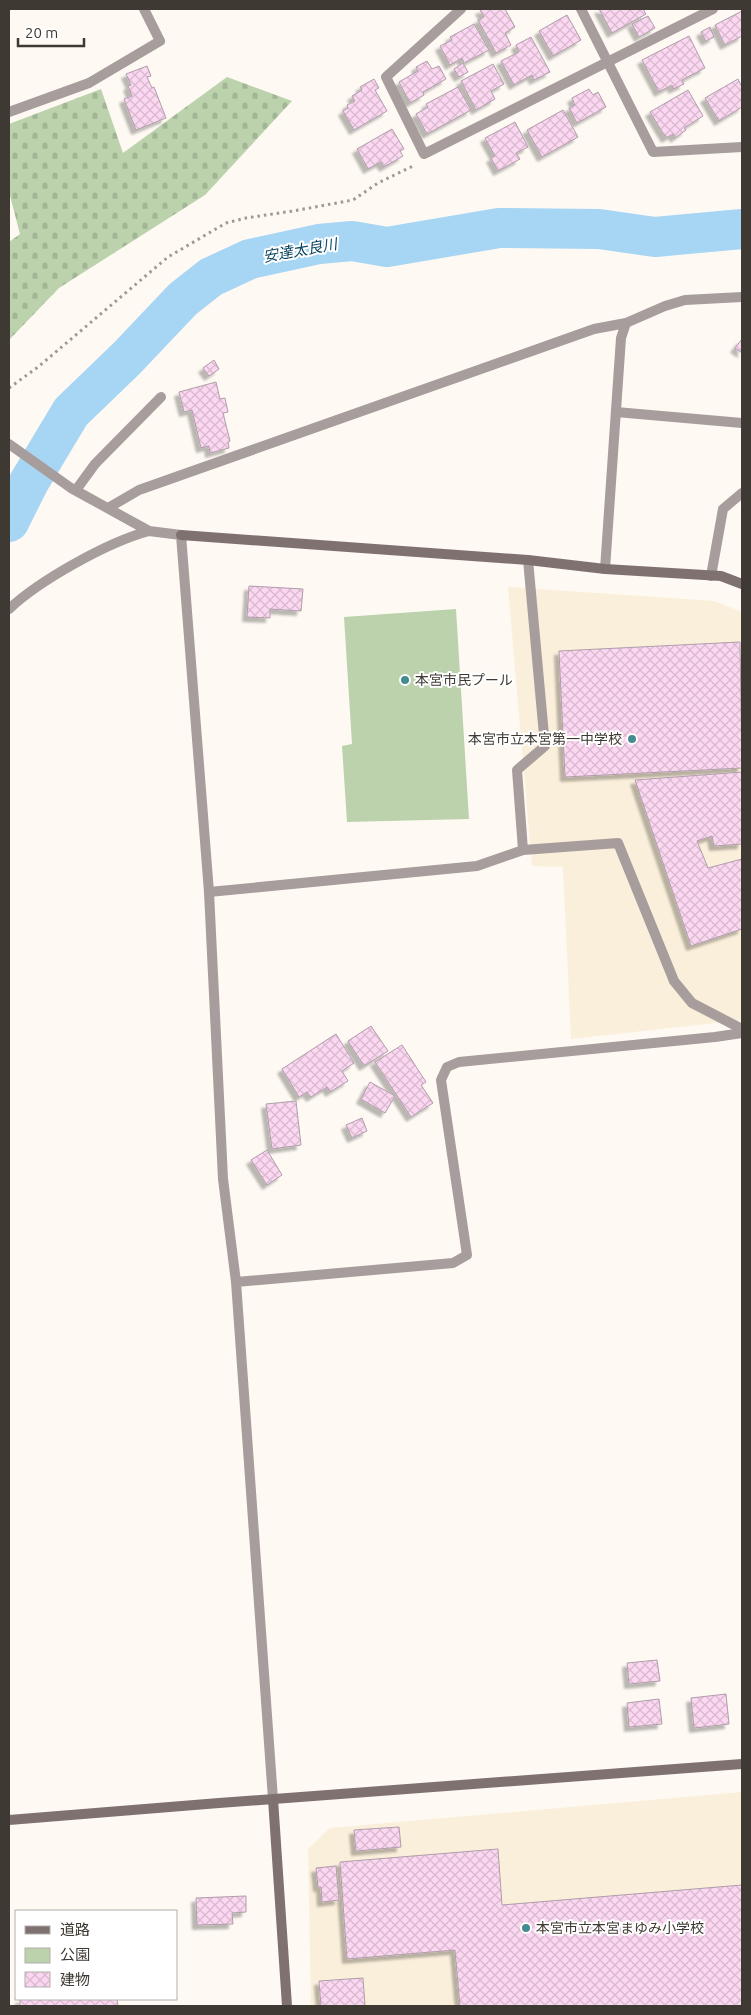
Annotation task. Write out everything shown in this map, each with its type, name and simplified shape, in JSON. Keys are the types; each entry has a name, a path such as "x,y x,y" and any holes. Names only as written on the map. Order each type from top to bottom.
{"street":[{"path":"9,112 89,83 160,41 144,9"},
{"path":"461,9 386,77 424,154 713,9"},
{"path":"581,9 653,152 742,147"},
{"path":"108,508 139,490 594,329 626,323 685,300 742,297"},
{"path":"605,570 621,338 626,323"},
{"path":"73,489 161,397"},
{"path":"616,412 742,423"},
{"path":"9,444 73,489 149,531 181,535 528,560 605,570 720,576 742,584"},
{"path":"711,576 723,510 742,493"},
{"path":"9,609 20,598 72,566 128,537 149,531"},
{"path":"181,535 209,892 223,1179 236,1282 287,2006"},
{"path":"522,850 517,770 545,746 528,560"},
{"path":"209,892 477,866 522,850 618,843 674,981 692,1002 742,1029"},
{"path":"236,1282 453,1263 467,1255 441,1080 447,1067 459,1062 742,1033"},
{"path":"9,1820 742,1764"}],"path":[{"path":"9,388 38,367 168,256 226,223 353,200 378,183 412,166 424,154"}],"shaded area":[{"name":"本宮市立本宮第一中学校","path":"508,587 714,601 742,612 742,1020 571,1039 563,867 532,866"},
{"name":"本宮市立本宮まゆみ小学校","path":"742,1792 742,2006 311,2006 308,1849 330,1828"}],"green space":[{"path":"227,77 292,101 205,195 59,288 9,340 9,242 20,234 9,192 9,124 101,89 123,153"},
{"name":"本宮市民プール","path":"456,609 469,819 347,822 342,746 352,744 344,617"}],"building":[{"path":"505,9 515,27 505,33 511,45 496,53 478,20 484,17 480,10"},
{"path":"599,9 643,9 646,14 612,33"},
{"path":"742,11 742,36 725,45 715,25"},
{"path":"567,15 581,40 553,56 539,31"},
{"path":"648,16 655,28 639,37 632,24"},
{"path":"474,24 489,50 464,63 462,58 450,65 440,46 452,40 450,37"},
{"path":"710,27 714,37 706,41 701,32"},
{"path":"689,36 705,68 682,80 684,84 673,89 672,85 659,92 642,60"},
{"path":"531,37 550,72 534,80 532,75 514,85 501,61 519,52 516,45"},
{"path":"427,61 432,69 439,66 446,79 423,92 424,95 410,103 399,82 418,71 416,67"},
{"path":"463,63 468,72 459,77 454,69"},
{"path":"493,64 504,84 491,91 495,99 476,110 461,81"},
{"path":"147,66 151,76 147,77 152,88 154,87 166,118 136,130 124,99 132,96 128,86 131,85 126,74"},
{"path":"374,79 379,88 375,90 387,111 354,130 343,111 348,108 347,105 355,101 352,96 362,90 360,87"},
{"path":"738,79 742,87 742,107 719,121 705,98"},
{"path":"458,87 471,110 427,134 416,114 428,107 426,104"},
{"path":"589,89 593,95 598,92 606,107 577,123 569,108 575,105 572,98"},
{"path":"688,90 703,116 684,128 686,130 675,138 673,134 666,138 650,112"},
{"path":"563,110 578,137 542,157 527,130"},
{"path":"515,122 528,147 516,153 520,159 498,171 491,158 495,156 485,138"},
{"path":"392,129 404,149 400,151 403,156 384,167 381,162 368,169 357,149"},
{"path":"742,339 742,353 735,348"},
{"path":"214,360 219,369 209,376 203,368"},
{"path":"216,382 220,399 225,398 228,412 223,413 230,441 228,442 229,448 210,453 209,446 201,448 192,410 184,412 179,392"},
{"path":"249,586 303,589 301,611 270,609 270,618 247,617"},
{"path":"740,642 742,768 565,777 559,651"},
{"path":"742,772 742,844 714,846 712,836 697,841 708,868 742,859 742,929 691,946 635,780"},
{"path":"371,1026 388,1051 364,1066 348,1041"},
{"path":"336,1034 354,1063 342,1071 348,1081 330,1092 327,1087 311,1097 307,1092 299,1097 282,1069"},
{"path":"402,1045 426,1082 421,1085 433,1103 411,1117 375,1062"},
{"path":"370,1082 395,1096 385,1113 361,1099"},
{"path":"296,1101 301,1145 272,1149 266,1104"},
{"path":"362,1118 367,1131 352,1138 346,1125"},
{"path":"267,1150 282,1175 267,1185 251,1160"},
{"path":"657,1660 660,1681 629,1684 627,1663"},
{"path":"726,1694 729,1724 694,1728 691,1698"},
{"path":"659,1699 662,1724 629,1727 627,1703"},
{"path":"399,1827 401,1847 356,1851 354,1830"},
{"path":"498,1849 502,1905 742,1885 742,2006 460,2006 455,1950 347,1959 340,1862"},
{"path":"336,1866 339,1900 322,1902 321,1887 318,1887 316,1868"},
{"path":"246,1896 246,1912 232,1913 233,1924 197,1925 196,1898"},
{"path":"363,1978 365,2006 321,2006 319,1981"},
{"path":"20,2000 117,2000 118,2006 20,2006"}],"waterway":[{"name":"安達太良川","path":"9,522 29,482 71,412 127,358 183,299 211,277 250,259 319,244 352,241 387,247 499,228 599,229 655,237 742,229"}],"place":[{"name":"本宮市民プール","path":"405,680"},
{"name":"本宮市立本宮第一中学校","path":"632,739"},
{"name":"本宮市立本宮まゆみ小学校","path":"526,1928"}]}
